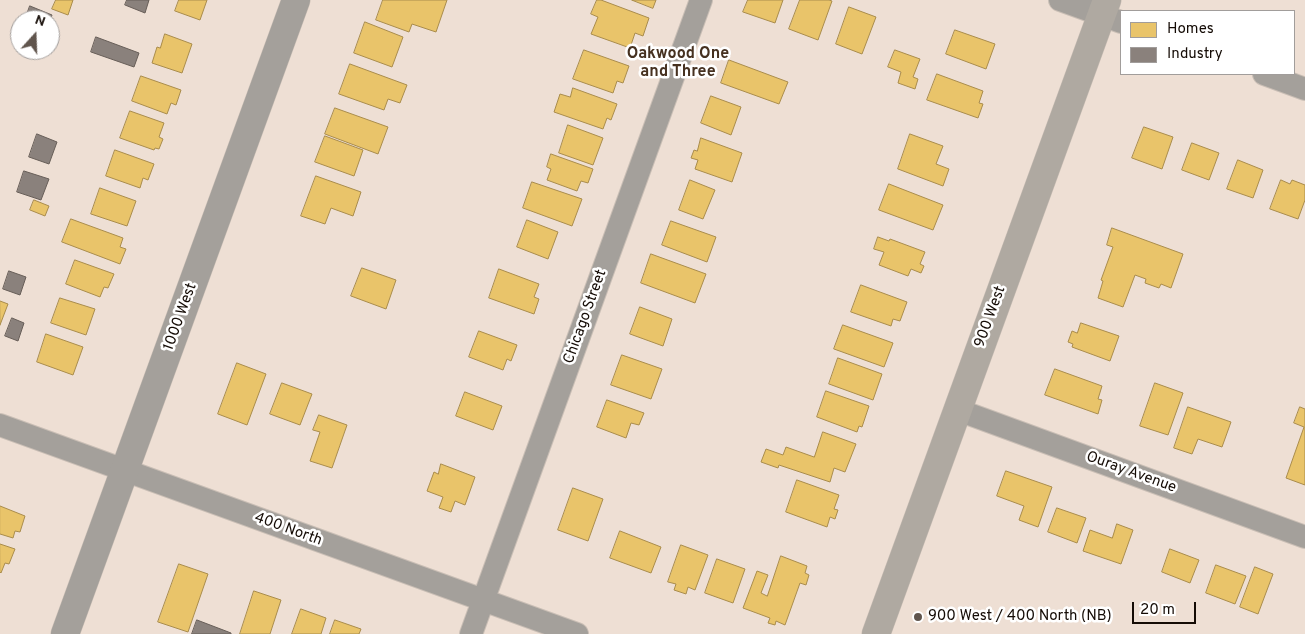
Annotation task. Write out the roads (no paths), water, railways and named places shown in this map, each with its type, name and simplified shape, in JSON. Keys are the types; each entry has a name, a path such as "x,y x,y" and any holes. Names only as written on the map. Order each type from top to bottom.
{"main road":[{"name":"900 West","path":"876,634 958,410 1110,12"}],"street":[{"name":"1000 West","path":"65,634 296,0"},
{"name":"Chicago Street","path":"471,634 701,0"},
{"path":"1060,0 1110,12"},
{"path":"1267,75 1305,89"},
{"name":"Ouray Avenue","path":"958,410 1305,537"},
{"name":"400 North","path":"0,425 577,634"}],"place":[{"name":"900 West / 400 North (NB)","path":"918,617"}],"district":[{"name":"Oakwood One and Three","path":"678,64"}]}
